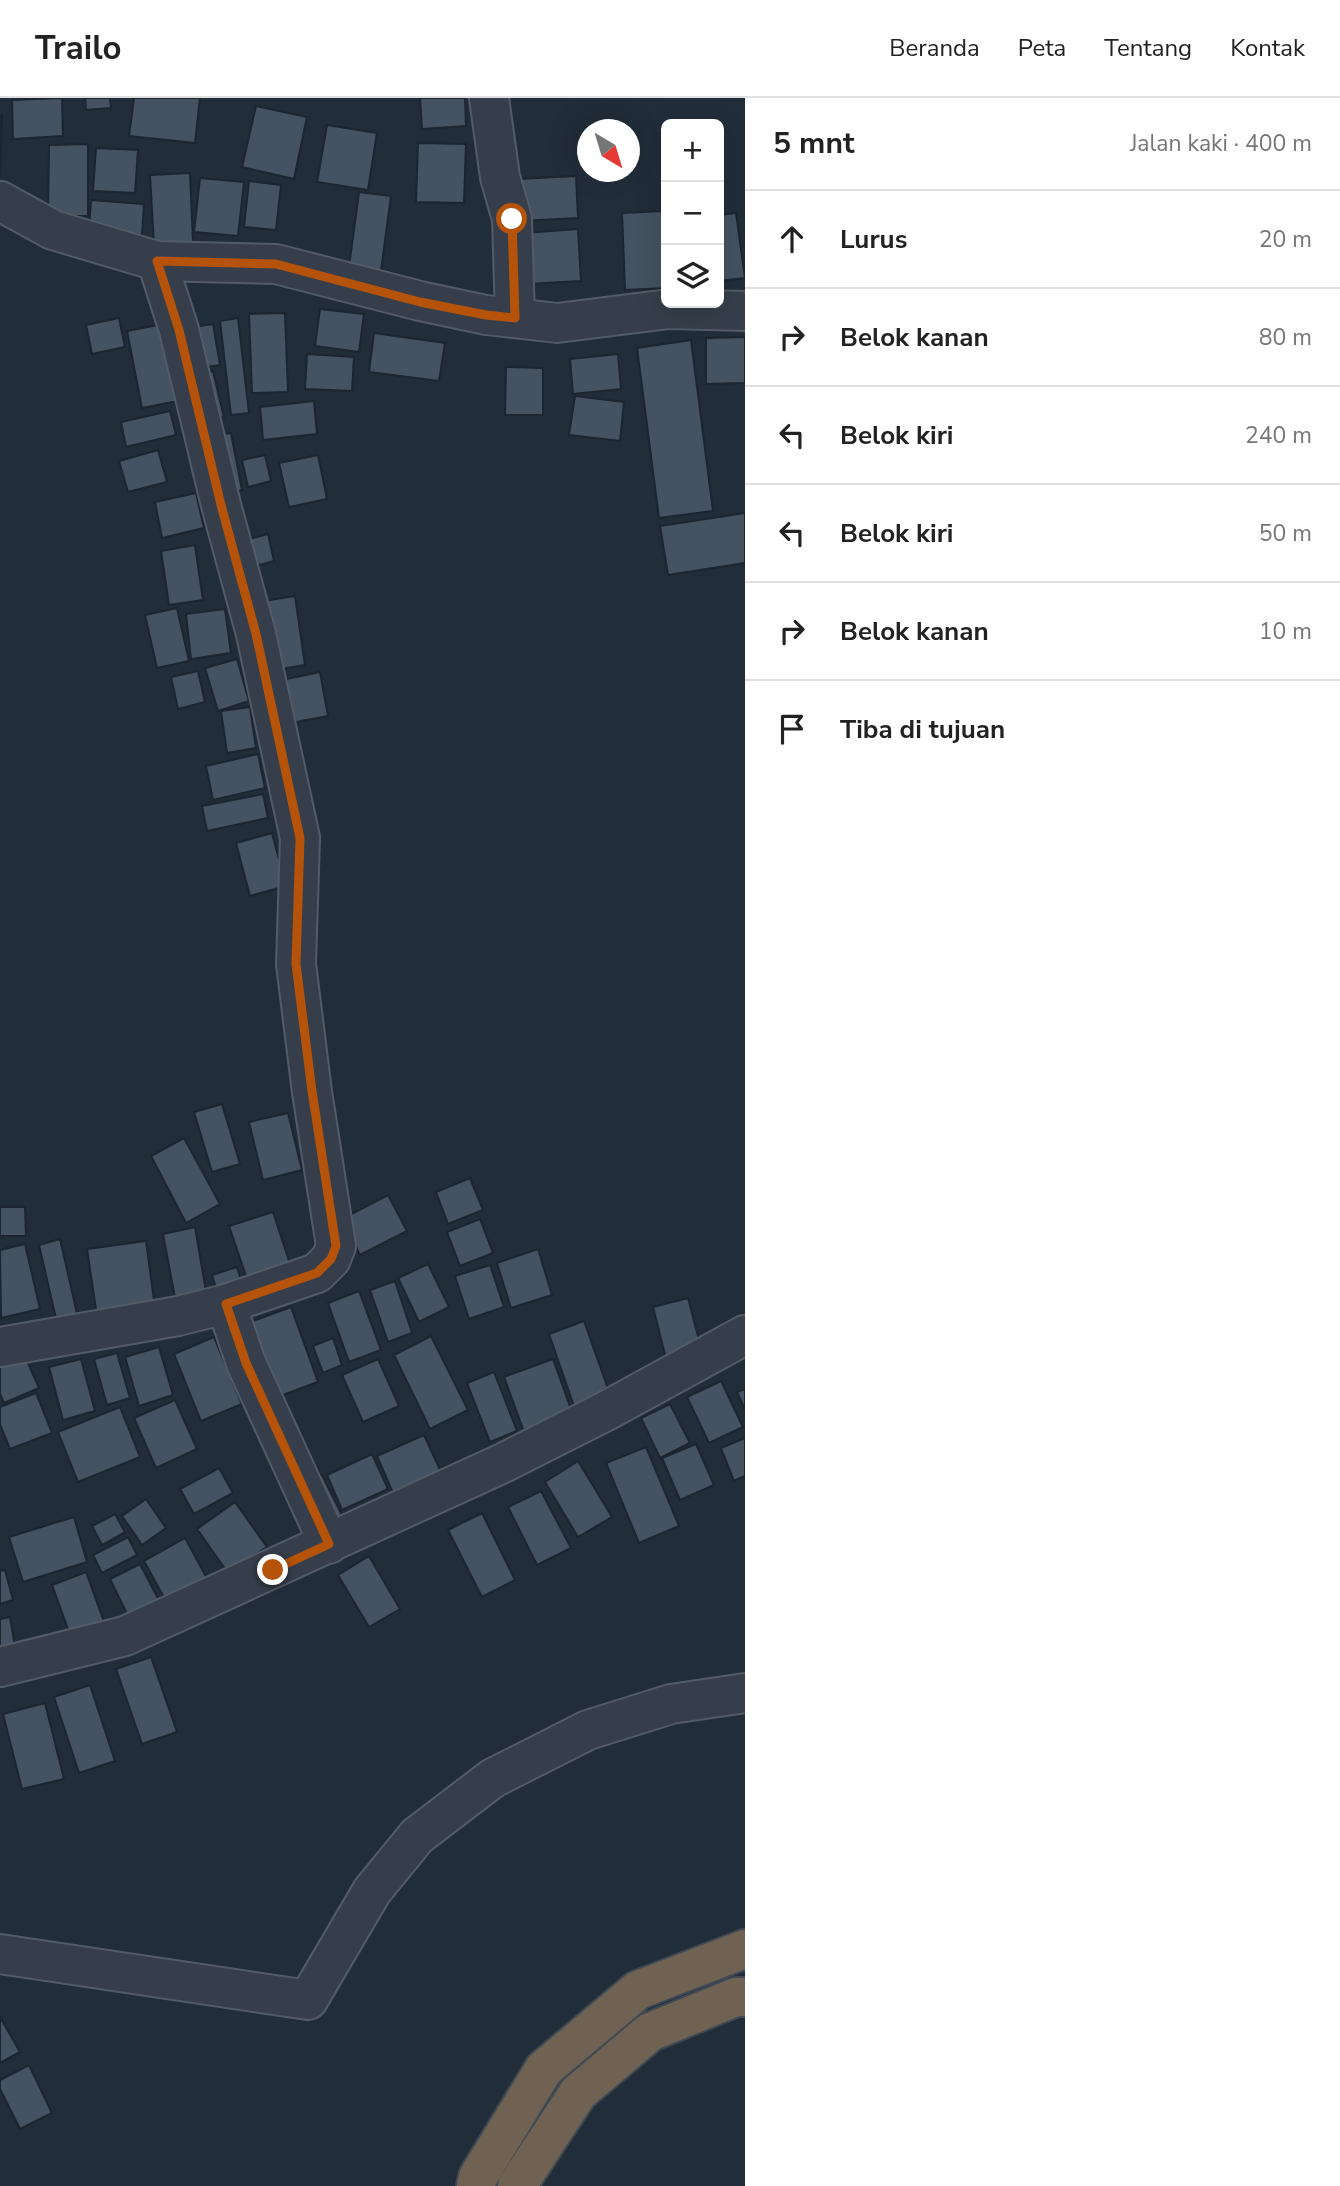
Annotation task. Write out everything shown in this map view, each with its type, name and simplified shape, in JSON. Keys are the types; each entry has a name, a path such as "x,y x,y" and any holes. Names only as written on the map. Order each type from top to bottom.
{"highway":[{"path":"476,2186 478,2177 544,2069 638,1990 745,1949"},
{"path":"517,2186 578,2092 650,2032 736,1997 745,1997"}],"street":[{"path":"489,98 500,177 512,219 515,318"},
{"path":"0,201 53,230 157,261 276,264 420,302 486,315 557,323 670,309 745,311"},
{"path":"0,1347 178,1316 226,1304 317,1273 331,1259 336,1246 296,964 300,838 256,634 221,505 179,330 157,261"},
{"path":"226,1304 246,1363 329,1544"},
{"path":"0,1667 125,1636 503,1463 606,1411 745,1335"},
{"path":"0,1954 308,2000 372,1891 417,1836 493,1777 588,1730 671,1704 745,1693"}],"building":[{"path":"62,98 63,136 13,139 12,100"},
{"path":"85,98 110,98 111,108 86,110"},
{"path":"134,98 200,98 195,143 129,136"},
{"path":"420,98 465,98 466,126 422,129"},
{"path":"256,106 307,117 294,179 242,167"},
{"path":"0,114 2,114 0,177"},
{"path":"327,125 377,133 368,190 317,182"},
{"path":"418,143 466,144 464,203 416,202"},
{"path":"88,144 88,216 48,216 49,145"},
{"path":"96,148 138,150 135,193 93,191"},
{"path":"190,173 193,243 154,245 150,175"},
{"path":"576,176 578,218 519,221 517,179"},
{"path":"200,178 244,182 238,236 194,232"},
{"path":"249,181 281,185 276,230 244,227"},
{"path":"359,192 391,196 380,278 348,274"},
{"path":"91,200 144,204 142,235 89,231"},
{"path":"661,211 661,288 625,290 622,213"},
{"path":"736,213 745,278 724,280 724,214"},
{"path":"578,229 581,281 527,284 524,233"},
{"path":"320,309 364,314 359,352 315,346"},
{"path":"285,313 288,392 252,393 249,314"},
{"path":"119,318 125,347 92,354 86,325"},
{"path":"238,318 249,413 231,415 220,321"},
{"path":"163,324 178,401 142,408 127,331"},
{"path":"213,324 220,365 193,369 187,328"},
{"path":"374,333 445,343 439,381 369,372"},
{"path":"745,337 745,383 706,384 706,338"},
{"path":"691,340 713,511 659,518 637,348"},
{"path":"307,354 354,357 352,391 305,389"},
{"path":"618,354 621,389 573,394 570,359"},
{"path":"506,367 543,368 543,415 505,415"},
{"path":"213,371 224,417 208,421 196,376"},
{"path":"575,396 624,402 620,441 569,435"},
{"path":"314,401 317,434 263,440 260,407"},
{"path":"170,411 176,435 126,447 121,422"},
{"path":"231,433 242,490 221,494 211,436"},
{"path":"158,450 167,482 128,492 119,461"},
{"path":"265,455 271,481 248,487 242,460"},
{"path":"318,455 327,499 289,507 279,463"},
{"path":"196,493 204,528 162,538 155,502"},
{"path":"745,513 745,563 668,575 660,526"},
{"path":"268,534 274,561 247,568 241,541"},
{"path":"195,545 203,600 169,605 161,551"},
{"path":"295,596 305,665 269,671 258,602"},
{"path":"177,608 189,661 157,668 145,615"},
{"path":"225,609 231,653 191,659 186,614"},
{"path":"237,659 249,701 218,711 205,668"},
{"path":"198,671 205,702 178,709 171,677"},
{"path":"320,672 328,716 280,725 272,682"},
{"path":"250,707 256,748 227,753 221,711"},
{"path":"258,754 265,788 213,800 206,766"},
{"path":"263,794 268,818 207,831 202,806"},
{"path":"272,833 286,886 250,896 236,843"},
{"path":"222,1104 240,1164 212,1172 194,1112"},
{"path":"288,1113 302,1170 263,1180 249,1122"},
{"path":"184,1138 220,1204 186,1223 151,1156"},
{"path":"470,1178 483,1210 448,1224 436,1192"},
{"path":"388,1195 407,1231 360,1255 342,1219"},
{"path":"0,1207 25,1207 26,1236 0,1236"},
{"path":"273,1212 291,1267 248,1282 229,1226"},
{"path":"480,1219 493,1253 460,1266 447,1232"},
{"path":"195,1227 208,1303 177,1309 163,1234"},
{"path":"60,1239 79,1322 58,1327 39,1245"},
{"path":"146,1241 156,1315 98,1323 87,1249"},
{"path":"25,1244 40,1309 1,1318 0,1250"},
{"path":"538,1249 552,1295 511,1308 497,1263"},
{"path":"428,1264 449,1307 419,1322 398,1278"},
{"path":"490,1265 504,1307 469,1319 455,1276"},
{"path":"237,1267 245,1293 220,1301 212,1275"},
{"path":"395,1281 412,1333 388,1342 370,1290"},
{"path":"359,1291 381,1350 349,1362 328,1303"},
{"path":"688,1298 702,1351 666,1359 653,1307"},
{"path":"291,1307 318,1382 272,1399 245,1324"},
{"path":"584,1321 612,1400 576,1412 549,1334"},
{"path":"431,1336 468,1410 430,1429 394,1355"},
{"path":"214,1337 242,1404 201,1421 174,1354"},
{"path":"333,1338 342,1365 323,1373 313,1346"},
{"path":"159,1347 173,1395 139,1406 125,1357"},
{"path":"117,1353 130,1398 107,1405 94,1359"},
{"path":"24,1354 39,1388 4,1403 0,1394 0,1364"},
{"path":"81,1359 95,1411 63,1420 49,1367"},
{"path":"378,1359 399,1406 363,1422 342,1375"},
{"path":"553,1359 573,1415 524,1432 504,1377"},
{"path":"494,1372 517,1431 490,1442 467,1383"},
{"path":"721,1381 743,1427 709,1443 687,1397"},
{"path":"745,1389 745,1410 737,1392"},
{"path":"36,1393 52,1433 10,1449 0,1424 0,1407"},
{"path":"175,1400 197,1449 156,1468 134,1418"},
{"path":"670,1404 690,1443 660,1458 641,1418"},
{"path":"120,1407 140,1457 78,1482 58,1432"},
{"path":"424,1435 441,1472 393,1493 377,1456"},
{"path":"745,1438 745,1476 734,1481 721,1448"},
{"path":"696,1444 714,1485 680,1500 662,1458"},
{"path":"646,1447 679,1526 639,1543 606,1463"},
{"path":"372,1454 388,1489 342,1510 327,1475"},
{"path":"578,1461 612,1517 578,1537 545,1482"},
{"path":"219,1468 233,1493 194,1514 180,1489"},
{"path":"322,1475 342,1515 326,1524 306,1483"},
{"path":"541,1491 571,1548 537,1565 508,1507"},
{"path":"146,1499 166,1528 142,1545 122,1516"},
{"path":"235,1502 267,1547 228,1573 197,1529"},
{"path":"482,1513 515,1580 482,1597 448,1530"},
{"path":"115,1514 125,1532 102,1545 92,1526"},
{"path":"74,1517 87,1562 23,1582 9,1537"},
{"path":"128,1537 137,1555 102,1573 93,1555"},
{"path":"185,1538 208,1580 167,1603 144,1561"},
{"path":"369,1556 400,1609 369,1627 338,1575"},
{"path":"140,1564 163,1608 132,1624 110,1579"},
{"path":"5,1570 13,1600 0,1604 0,1571"},
{"path":"86,1572 106,1627 72,1640 52,1585"},
{"path":"10,1617 16,1652 0,1655 0,1619"},
{"path":"151,1657 177,1732 142,1744 116,1669"},
{"path":"90,1685 115,1761 79,1773 54,1697"},
{"path":"45,1703 64,1779 22,1789 3,1714"},
{"path":"0,2017 20,2052 0,2063"},
{"path":"29,2065 52,2113 20,2129 0,2089 0,2080"}],"route":[{"path":"273,1570 329,1544 246,1363 226,1304 317,1273 331,1259 336,1246 296,964 300,838 256,634 221,505 179,330 157,261 276,264 420,302 515,318 512,219"}]}
